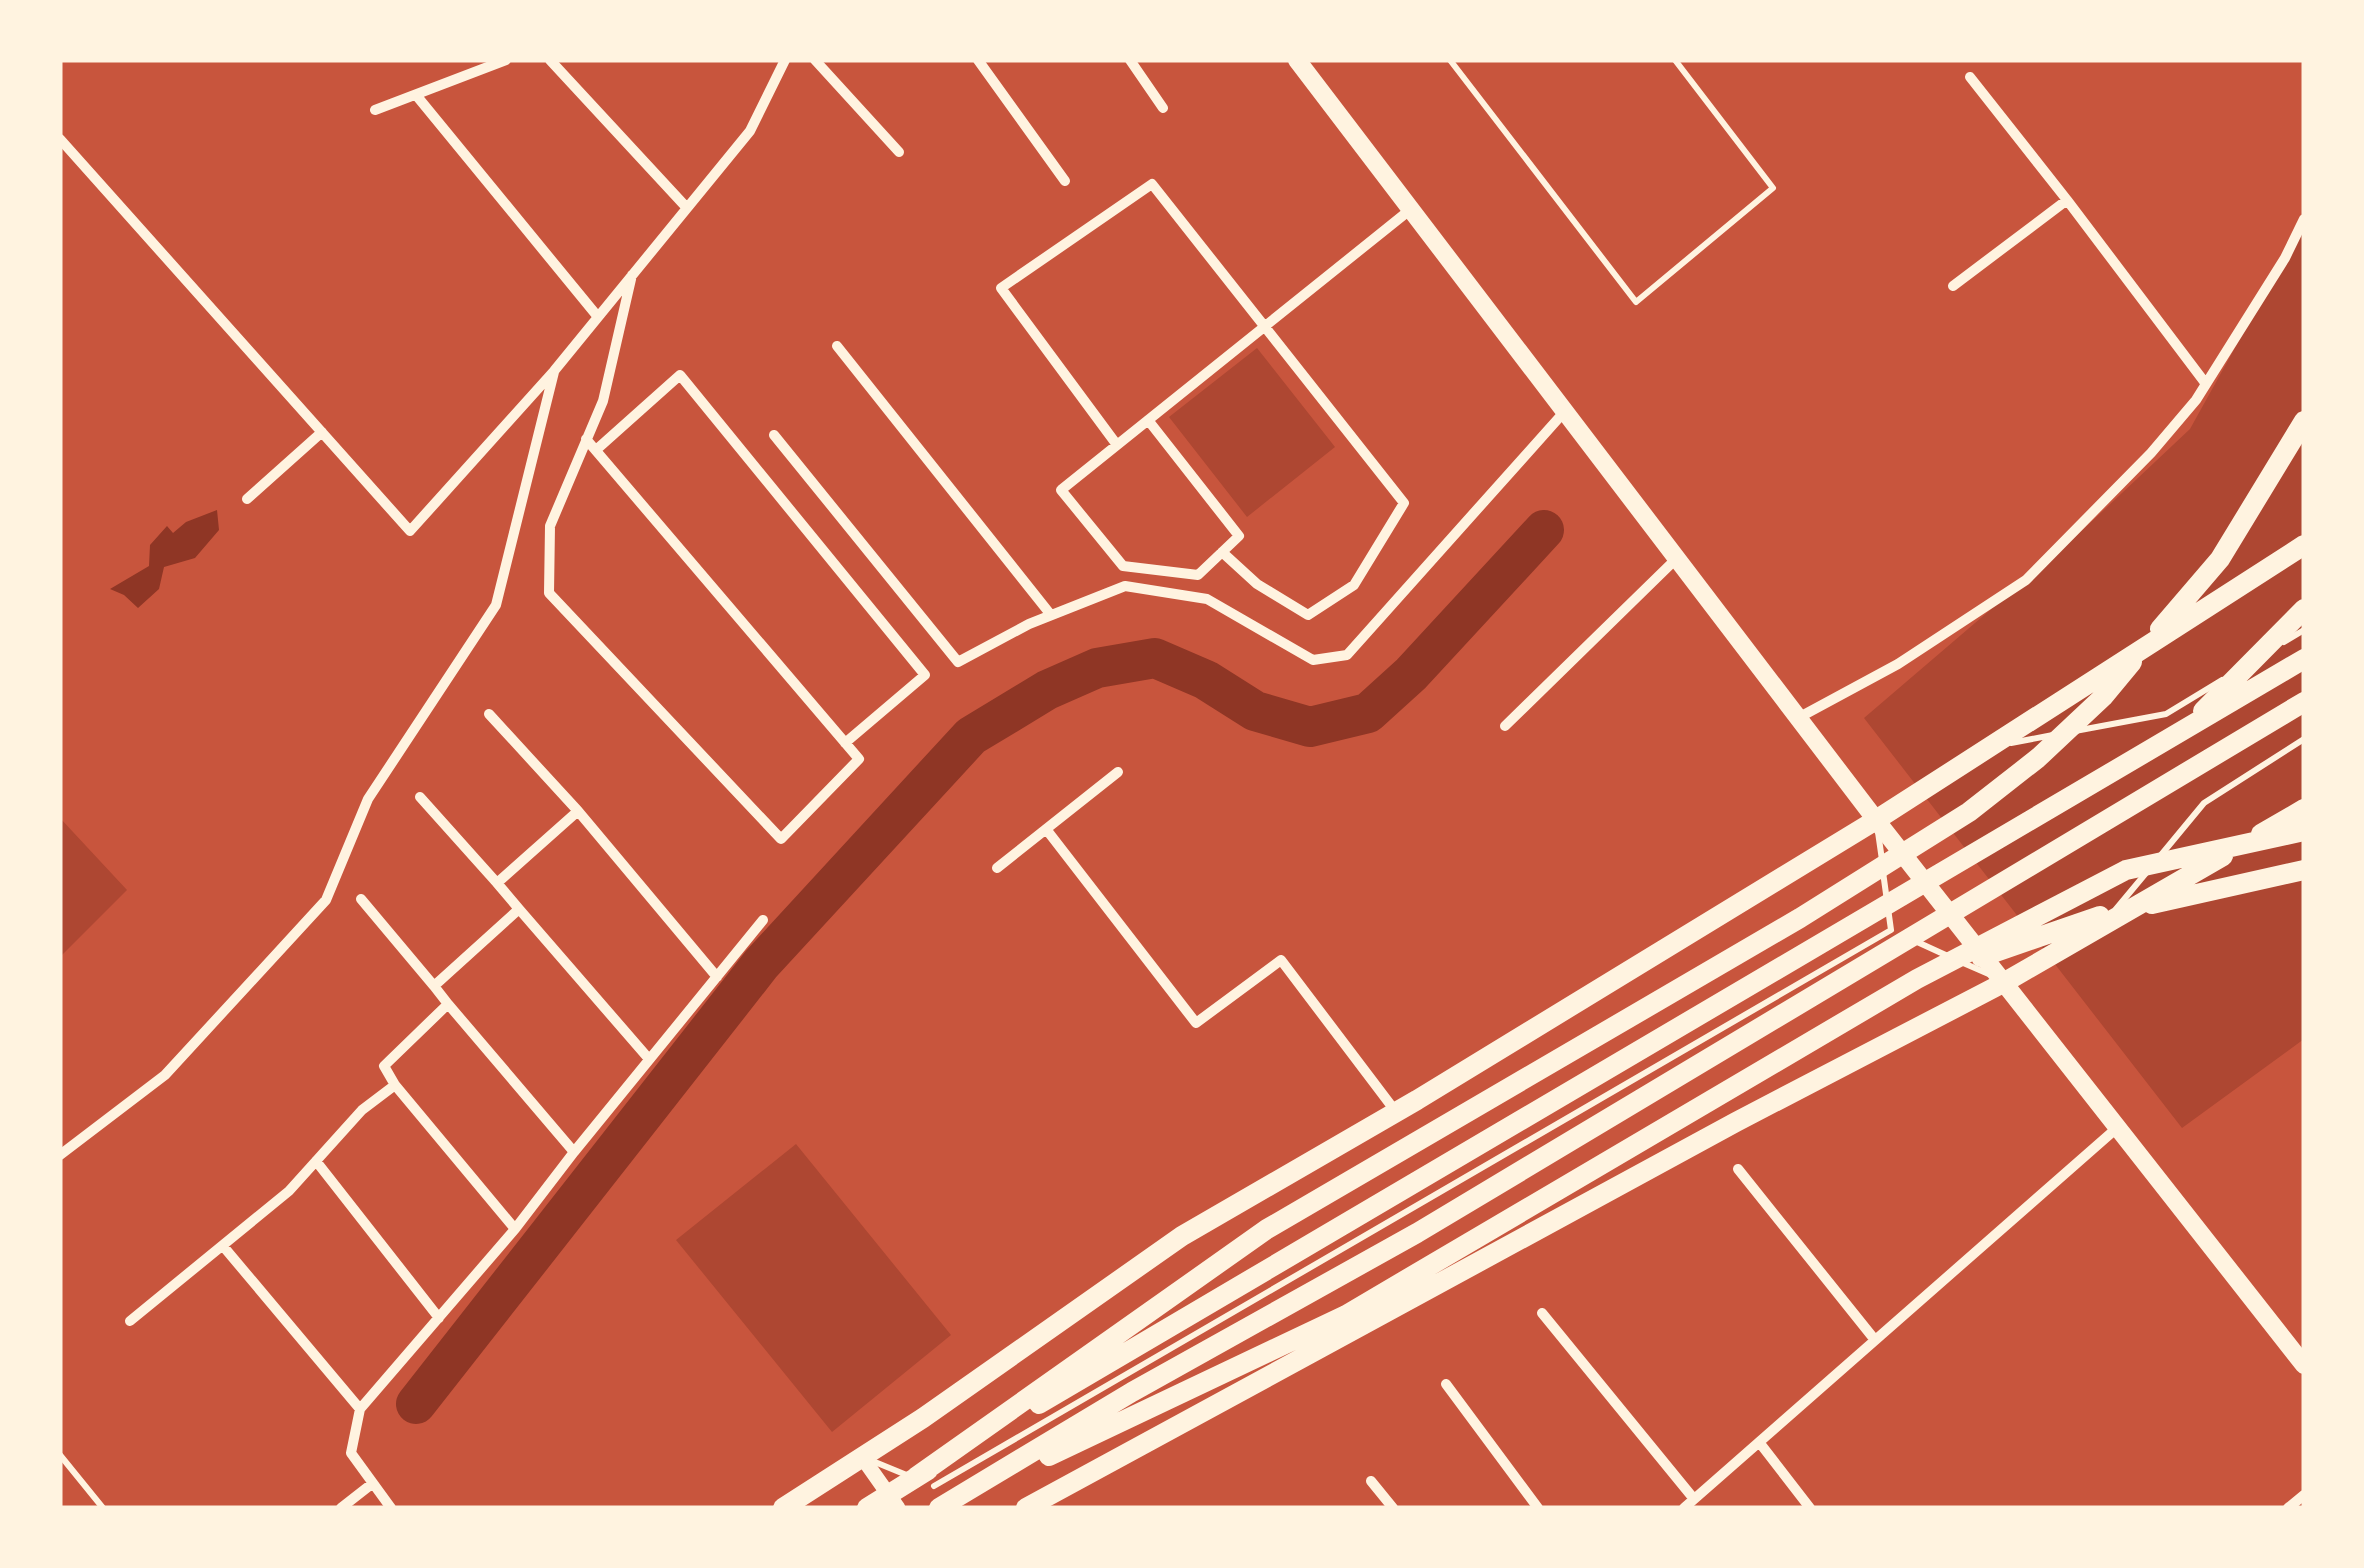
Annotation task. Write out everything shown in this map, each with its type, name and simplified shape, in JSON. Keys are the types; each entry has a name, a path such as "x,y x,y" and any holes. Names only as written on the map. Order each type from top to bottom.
{"highway":[{"path":"925,1481 1267,1229 1800,918 1969,812 2038,758 2103,696 2220,559 2304,421"},
{"path":"782,1508 1182,1236 1396,1112 1876,820 2304,546"},
{"path":"2178,736 2304,610"},
{"path":"867,1508 925,1481 2304,659"},
{"path":"937,1508 1132,1392 1417,1234 2304,702"},
{"path":"1026,1508 1719,1131 2005,982 2304,809"},
{"path":"937,1508 1346,1315 1917,979 2126,870 2304,831"},
{"path":"1917,979 2104,914 2304,870"}],"main road":[{"path":"1297,60 1876,820 2304,1365"}],"street":[{"path":"375,110 506,60"},
{"path":"550,60 687,208"},
{"path":"60,139 410,531 554,371 750,131 785,60"},
{"path":"815,60 899,152"},
{"path":"978,60 1064,181"},
{"path":"1130,60 1162,108"},
{"path":"1970,77 2206,384"},
{"path":"416,95 598,317"},
{"path":"1118,445 1001,288 1152,184 1404,503 1354,585 1308,615 1257,584 1222,552"},
{"path":"1953,286 2067,200"},
{"path":"1148,420 1239,536 1198,574 1123,566 1061,490 1118,445 1148,420 1265,326 1411,210"},
{"path":"1798,718 1898,664 2026,580 2151,453 2206,384 2285,258 2304,219"},
{"path":"586,439 859,758 780,838 549,594 550,526 586,439 603,401 632,275"},
{"path":"838,346 1051,615"},
{"path":"60,1156 164,1075 326,900 368,799 496,605 554,371"},
{"path":"596,450 680,376 925,675 846,742"},
{"path":"774,435 958,662 1051,615 1125,586 1206,600 1313,660 1346,655 1565,411"},
{"path":"248,499 322,432"},
{"path":"1505,726 1677,558"},
{"path":"489,714 578,811 717,976"},
{"path":"997,868 1118,772"},
{"path":"420,796 649,1060"},
{"path":"497,884 578,811"},
{"path":"1046,829 1196,1023 1280,960 1396,1112"},
{"path":"361,899 574,1152"},
{"path":"434,986 519,910"},
{"path":"391,1508 351,1453 360,1409 516,1229 764,920"},
{"path":"448,1004 384,1066 394,1084 516,1229"},
{"path":"130,1322 289,1191 362,1110 394,1084"},
{"path":"1684,1508 2118,1127"},
{"path":"316,1161 439,1318"},
{"path":"1738,1168 1875,1340"},
{"path":"223,1246 360,1409"},
{"path":"1542,1313 1694,1499"},
{"path":"1446,1384 1538,1508"},
{"path":"1759,1442 1810,1508"},
{"path":"862,1457 898,1508"},
{"path":"1371,1481 1393,1508"},
{"path":"341,1508 372,1483"},
{"path":"2288,1508 2304,1495"}],"lane":[{"path":"1450,60 1636,302 1773,188 1675,60"},
{"path":"1986,748 2166,714 2304,630"},
{"path":"2102,926 2204,802 2304,739"},
{"path":"1876,820 1892,930"},
{"path":"925,1481 1892,930"},
{"path":"1892,930 2005,982"},
{"path":"60,1455 103,1508"},
{"path":"862,1457 925,1481 937,1508"}],"shaded area":[{"path":"2304,209 2304,1039 2182,1128 1864,718 2072,540 2190,429 2246,328"},
{"path":"1257,348 1335,447 1247,517 1169,417"},
{"path":"217,510 219,530 195,558 164,567 159,589 138,608 110,589 149,566 150,545 167,526 173,533 186,522"},
{"path":"60,818 127,890 60,957"},
{"path":"796,1144 951,1335 832,1432 676,1240"}],"waterway":[{"path":"416,1404 761,964 971,736 1047,690 1097,668 1155,658 1206,680 1255,711 1310,727 1368,713 1411,674 1544,530"}]}
